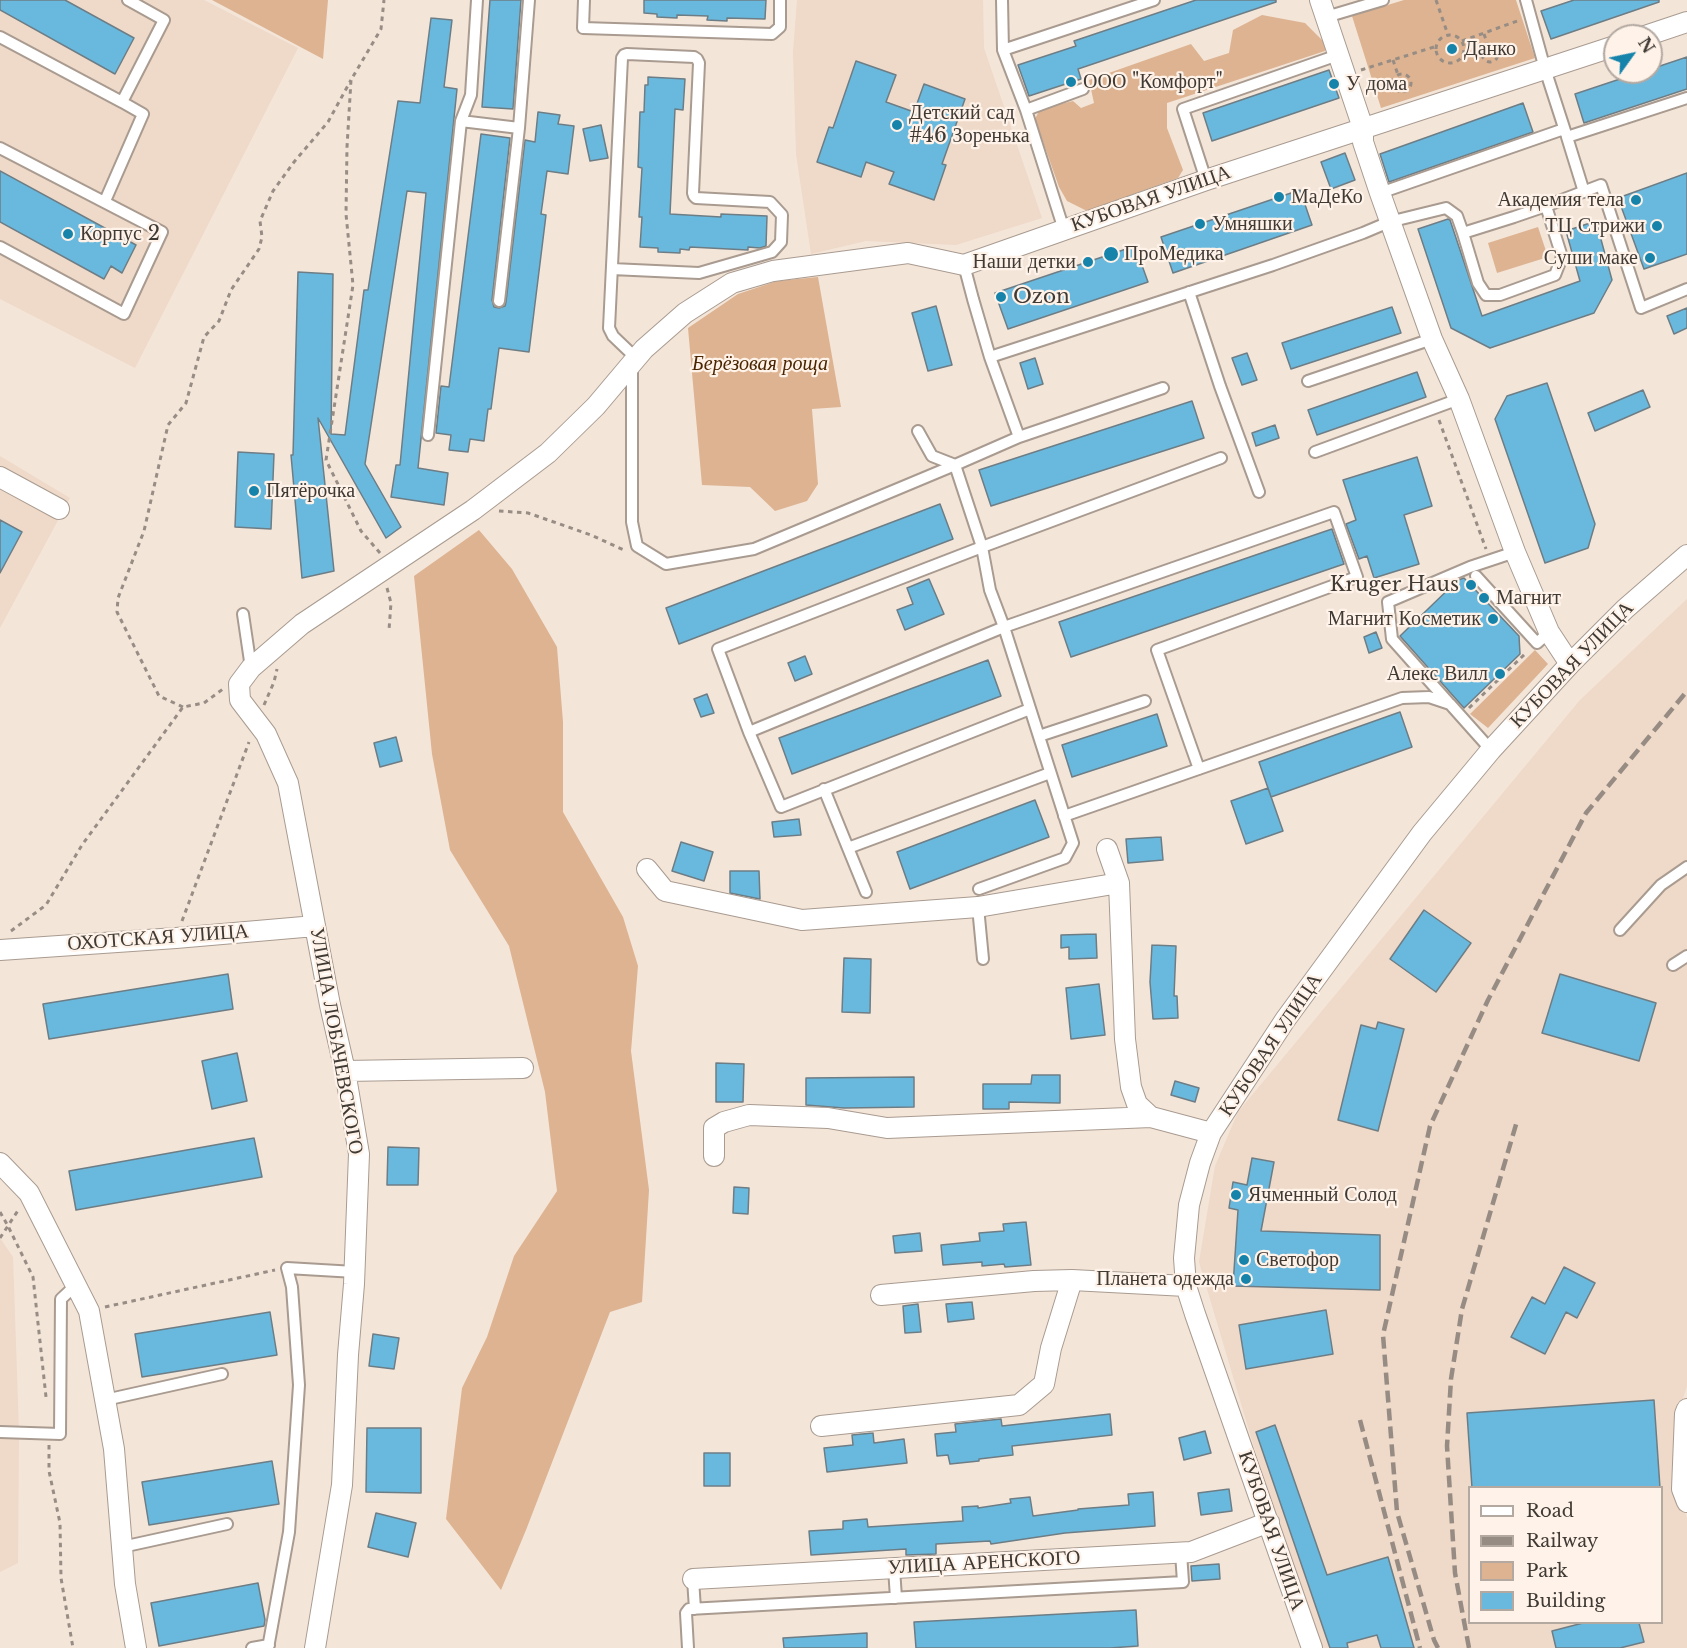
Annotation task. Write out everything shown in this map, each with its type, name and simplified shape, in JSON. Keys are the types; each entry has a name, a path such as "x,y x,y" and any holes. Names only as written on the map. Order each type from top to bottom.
{"street":[{"path":"1323,9 1363,128 1363,142 1389,222 1432,339 1459,399 1515,552 1543,637 1570,664"},
{"path":"1663,30 1687,22"},
{"name":"КУБОВАЯ УЛИЦА","path":"1064,230 1206,180 1603,50"},
{"path":"250,668 302,624 473,510 548,453 596,406 644,349 694,307 732,283 773,271 908,253 964,265 1064,230"},
{"path":"0,477 59,509"},
{"name":"КУБОВАЯ УЛИЦА","path":"1312,1648 1186,1286 1184,1258 1189,1205 1200,1163 1211,1133 1285,1020 1422,833 1491,750 1570,664 1625,609 1687,555"},
{"name":"УЛИЦА ЛОБАЧЕВСКОГО","path":"250,668 238,684 240,700 266,734 288,783 330,1005 345,1071 359,1154 355,1272 348,1355 342,1485 315,1648"},
{"path":"1107,849 1119,883 1125,1039 1131,1087 1137,1104 1151,1117"},
{"path":"648,869 665,891 802,920 1119,883"},
{"name":"ОХОТСКАЯ УЛИЦА","path":"5,941 176,938 315,926"},
{"path":"345,1071 523,1068"},
{"path":"714,1156 714,1128 724,1122 749,1115 828,1118 887,1128 1151,1117 1211,1133"},
{"path":"0,1162 29,1193 89,1311 114,1449 125,1584 136,1648"},
{"path":"881,1295 1034,1281 1072,1280 1186,1286"},
{"path":"821,1426 1018,1405 1044,1384 1051,1348 1072,1280"},
{"path":"1687,1408 1682,1489 1687,1502"},
{"name":"УЛИЦА АРЕНСКОГО","path":"693,1578 1181,1553 1196,1551 1269,1522"}],"lane":[{"path":"122,102 164,20 128,0"},
{"path":"428,435 461,121 471,95 477,0"},
{"path":"499,301 519,128 529,0"},
{"path":"584,0 584,28 772,34 780,27 780,0"},
{"name":"КУБОВАЯ УЛИЦА","path":"1002,0 1003,50 1026,110 1064,230"},
{"path":"1003,50 1154,0"},
{"path":"1323,9 1383,0"},
{"path":"1525,0 1584,192"},
{"path":"0,37 143,114 105,201"},
{"path":"612,269 699,273 772,252 781,242 782,215 770,202 696,198 694,196 699,63 694,57 627,54 622,58 612,269 610,332 634,361 632,522 637,546 666,564 754,549 1019,437 1163,388"},
{"path":"1206,180 1183,109 1338,55"},
{"path":"1026,110 1083,89"},
{"path":"1380,193 1565,133 1687,98"},
{"path":"461,121 519,128"},
{"path":"0,148 162,232 124,314 0,247"},
{"path":"1463,233 1601,185 1641,308 1687,289"},
{"path":"990,357 1189,292 1389,222 1446,208 1456,216 1478,283 1486,295 1500,295 1556,274 1562,257 1546,206"},
{"path":"964,265 990,357 1019,437"},
{"path":"1189,292 1259,492"},
{"path":"1308,381 1432,339"},
{"path":"1315,452 1459,399"},
{"path":"918,432 932,456 955,465"},
{"path":"1030,709 781,807 749,732 718,649 1221,458"},
{"path":"955,465 982,547 990,590 1073,843 1065,858 979,898 983,959"},
{"path":"749,732 1004,627 1334,512 1357,577 1157,650 1199,769"},
{"path":"1491,750 1392,639 1388,602 1490,559 1515,552"},
{"path":"1476,576 1543,637"},
{"path":"243,614 250,668"},
{"path":"1064,816 1402,698 1429,697 1449,704"},
{"path":"1039,736 1145,701"},
{"path":"848,848 1050,773"},
{"path":"824,789 866,892"},
{"path":"1620,930 1661,885 1687,867"},
{"path":"1673,965 1687,956"},
{"path":"252,1648 268,1646 289,1532 299,1385 292,1287 287,1268 355,1272"},
{"path":"0,1432 60,1434 61,1299 76,1285"},
{"path":"105,1400 222,1374"},
{"path":"122,1547 227,1524"},
{"path":"688,1648 686,1613 689,1609 1183,1582 1181,1553"},
{"path":"894,1568 896,1598"},
{"path":"693,1578 695,1609"}],"path":[{"path":"223,689 204,703 183,707 159,696 117,612 118,598 144,531 168,425 186,403 204,338 219,321 231,290 259,249 262,237 260,221 273,191 328,122 381,29 384,0"},
{"path":"1436,0 1448,35"},
{"path":"1462,41 1529,16"},
{"path":"1484,33 1488,46"},
{"path":"1448,35 1458,37 1464,46 1462,56 1449,63 1439,57 1437,46 1442,37 1448,35"},
{"path":"1345,75 1437,46"},
{"path":"1488,46 1494,46 1499,53 1498,59 1488,63 1482,57 1482,51 1488,46"},
{"path":"1393,60 1398,75"},
{"path":"1398,75 1407,76 1410,80 1409,86 1403,91 1397,90 1394,86 1394,78 1398,75"},
{"path":"351,80 346,214 353,285 326,460 361,531 387,568 391,603 389,630"},
{"path":"1435,409 1490,559"},
{"path":"473,510 528,513 591,535 626,552 637,546"},
{"path":"1460,716 1543,637"},
{"path":"176,938 274,682 285,638"},
{"path":"5,941 46,905 82,845 183,707"},
{"path":"89,1311 287,1268"}],"shaded area":[{"path":"0,0 204,0 298,48 135,368 0,299"},
{"path":"797,0 983,0 984,48 1042,218 956,245 866,241 811,254 796,154 793,52"},
{"path":"0,456 70,498 0,628"},
{"path":"1687,599 1687,1386 1678,1414 1677,1490 1687,1518 1687,1648 1317,1648 1199,1262 1215,1166 1238,1112 1580,700"},
{"path":"0,1238 13,1257 19,1432 18,1563 0,1572"}],"green space":[{"path":"212,0 328,0 323,59"},
{"path":"1404,0 1516,0 1535,58 1381,108 1352,16"},
{"path":"1262,15 1305,23 1325,43 1325,51 1167,103 1167,128 1183,170 1178,178 1087,211 1067,201 1059,187 1035,119 1040,109 1073,101 1081,108 1094,103 1089,80 1191,44 1204,61 1229,53 1233,30"},
{"path":"1538,227 1548,257 1497,273 1488,243"},
{"name":"Берёзовая роща","path":"818,277 841,407 812,409 818,484 807,501 775,511 750,487 702,485 688,328 738,294 777,281"},
{"path":"479,530 512,569 557,647 563,722 563,812 623,917 638,966 631,1051 649,1190 642,1302 610,1312 501,1590 446,1519 462,1388 487,1337 514,1256 557,1191 545,1092 509,946 450,850 432,754 414,576"},
{"path":"1535,650 1548,664 1488,728 1470,714"}],"building":[{"path":"0,0 65,0 134,38 115,74 0,10"},
{"path":"490,0 521,0 513,109 482,107"},
{"path":"644,0 766,0 765,19 727,18 727,21 707,20 708,16 657,17 657,14 644,13"},
{"path":"1196,0 1276,0 1276,2 1078,69 1081,79 1029,96 1018,65 1076,46 1074,41"},
{"path":"1574,0 1659,0 1659,2 1551,39 1541,11"},
{"path":"431,18 452,20 444,87 457,89 418,468 448,473 444,505 391,497 396,465 400,465 426,193 407,191 365,464 401,527 386,538 318,418 334,571 302,578 291,455 293,455 298,272 333,274 331,434 345,435 364,290 368,290 398,101 420,103"},
{"path":"1687,57 1687,89 1584,123 1575,94 1605,84 1663,84 1663,65"},
{"path":"856,61 896,75 886,102 914,112 924,84 965,99 942,164 946,165 934,200 889,184 894,172 866,162 861,177 817,162 829,127 833,128"},
{"path":"1329,70 1339,98 1212,141 1203,113"},
{"path":"648,77 685,79 683,110 675,109 670,214 721,217 721,214 767,216 766,246 748,247 748,250 690,247 689,250 680,249 680,253 658,252 658,248 640,247 642,168 638,167 640,112 644,112 645,85 648,85"},
{"path":"1523,103 1533,132 1389,182 1380,154"},
{"path":"538,112 560,115 558,124 574,126 568,174 547,171 541,214 546,215 529,352 499,348 491,409 488,409 484,441 470,439 468,452 449,450 451,435 436,433 441,386 449,387 481,134 510,138 492,300 494,307 499,308 505,306 506,302 525,140 535,142"},
{"path":"601,125 608,158 590,161 583,129"},
{"path":"1345,153 1355,180 1331,189 1321,162"},
{"name":"Корпус 2","path":"0,171 136,245 122,273 111,266 104,279 0,222"},
{"name":"ТЦ Стрижи","path":"1687,173 1687,254 1644,269 1618,198"},
{"path":"1300,190 1312,225 1173,273 1161,237"},
{"path":"1448,219 1482,316 1580,281 1566,231 1596,221 1612,280 1594,313 1490,348 1451,328 1418,229"},
{"path":"1135,246 1148,282 1008,329 995,293"},
{"path":"936,306 952,365 928,371 912,313"},
{"path":"1392,307 1401,333 1291,369 1282,343"},
{"path":"1687,308 1687,328 1674,334 1667,316"},
{"path":"1247,353 1257,380 1242,385 1232,358"},
{"path":"1035,358 1043,384 1028,389 1020,363"},
{"path":"1417,372 1426,397 1317,435 1308,410"},
{"path":"1547,383 1595,524 1588,548 1545,563 1495,419 1507,396"},
{"path":"1643,390 1650,407 1595,431 1588,413"},
{"path":"1192,401 1204,438 991,506 979,470"},
{"path":"1275,425 1279,438 1256,446 1252,433"},
{"name":"Пятёрочка","path":"238,452 274,454 271,529 235,527"},
{"path":"1417,457 1432,506 1404,515 1419,564 1374,578 1367,556 1359,559 1346,524 1356,520 1343,480"},
{"path":"940,504 953,539 679,644 666,608"},
{"path":"0,520 22,532 0,573"},
{"path":"1332,529 1344,564 1071,657 1059,622"},
{"path":"1464,578 1519,636 1520,654 1464,708 1400,636 1458,580"},
{"path":"929,579 944,614 905,630 897,610 913,604 907,588"},
{"path":"1376,632 1382,648 1369,653 1364,637"},
{"path":"805,656 812,674 795,681 788,663"},
{"path":"988,660 1001,696 792,774 779,738"},
{"path":"707,694 714,713 701,717 694,699"},
{"path":"1400,712 1412,747 1271,797 1259,762"},
{"path":"1157,714 1167,746 1072,777 1062,745"},
{"path":"396,737 402,761 380,767 374,743"},
{"path":"1268,788 1283,831 1246,844 1231,801"},
{"path":"1035,800 1049,837 910,889 897,852"},
{"path":"799,819 801,835 774,837 772,822"},
{"path":"1161,837 1163,860 1128,863 1126,839"},
{"path":"681,842 713,852 704,881 672,871"},
{"path":"730,871 759,871 760,899 730,893"},
{"path":"1424,910 1471,943 1436,992 1390,959"},
{"path":"1096,934 1097,958 1069,959 1069,947 1061,948 1061,935"},
{"path":"1152,945 1176,946 1174,996 1177,996 1178,1018 1153,1019 1150,982"},
{"path":"844,958 871,959 870,1013 842,1012"},
{"path":"228,974 233,1009 49,1039 43,1004"},
{"path":"1560,974 1656,1003 1639,1061 1542,1033"},
{"path":"1099,984 1105,1035 1071,1039 1066,988"},
{"path":"1378,1022 1404,1029 1378,1131 1338,1120 1361,1025 1376,1029"},
{"path":"237,1053 247,1101 212,1109 202,1061"},
{"path":"716,1063 744,1064 743,1102 716,1102"},
{"path":"1032,1075 1060,1075 1060,1103 1009,1102 1009,1109 983,1109 983,1084 1031,1084"},
{"path":"914,1077 914,1107 844,1108 806,1105 806,1078"},
{"path":"1175,1081 1199,1088 1195,1102 1171,1095"},
{"path":"254,1138 262,1177 76,1210 69,1171"},
{"path":"388,1147 419,1148 418,1185 387,1185"},
{"path":"1252,1158 1274,1162 1261,1231 1380,1235 1380,1290 1233,1286 1238,1210 1229,1208 1233,1182 1247,1185"},
{"path":"734,1187 749,1188 748,1214 733,1213"},
{"path":"1026,1222 1031,1265 982,1266 982,1262 943,1265 941,1245 980,1241 979,1233 1004,1231 1003,1224"},
{"path":"920,1233 922,1251 895,1253 893,1236"},
{"path":"1564,1267 1595,1283 1577,1318 1566,1312 1545,1354 1511,1337 1532,1297 1545,1304"},
{"path":"972,1302 974,1319 948,1322 946,1304"},
{"path":"918,1304 921,1332 905,1333 903,1306"},
{"path":"1326,1310 1333,1354 1246,1369 1239,1325"},
{"path":"270,1312 277,1355 142,1377 135,1334"},
{"path":"373,1334 399,1338 394,1369 369,1366"},
{"path":"1654,1400 1660,1486 1472,1486 1467,1413"},
{"path":"1110,1414 1112,1435 1012,1446 1013,1455 979,1459 979,1461 950,1464 948,1455 937,1456 935,1434 956,1432 955,1424 1001,1419 1002,1426"},
{"path":"1275,1425 1327,1575 1388,1557 1414,1648 1381,1648 1377,1635 1347,1643 1348,1648 1330,1648 1256,1432"},
{"path":"367,1428 421,1428 421,1493 366,1492"},
{"path":"1205,1431 1211,1453 1184,1460 1179,1438"},
{"path":"873,1433 874,1443 904,1439 907,1463 827,1472 824,1448 853,1445 852,1435"},
{"path":"704,1453 730,1453 730,1486 704,1486"},
{"path":"272,1461 279,1504 149,1525 142,1482"},
{"path":"1229,1489 1232,1511 1201,1515 1198,1493"},
{"path":"1153,1492 1155,1526 1065,1533 991,1544 990,1541 936,1544 936,1554 906,1555 906,1549 811,1555 809,1531 843,1529 843,1521 867,1519 868,1527 963,1521 962,1507 978,1506 978,1508 1011,1503 1010,1499 1030,1497 1033,1516 1078,1509 1129,1505 1128,1494"},
{"path":"376,1513 416,1523 408,1557 368,1547"},
{"path":"1219,1564 1220,1579 1192,1581 1191,1566"},
{"path":"258,1583 265,1620 264,1626 159,1646 151,1603"},
{"path":"1136,1610 1138,1646 916,1648 914,1622"},
{"path":"1579,1624 1639,1624 1644,1642 1620,1648 1556,1648 1552,1631"},
{"path":"867,1633 867,1648 784,1648 783,1638"}],"railway":[{"path":"1438,1648 1397,1512 1383,1335 1430,1126 1488,1000 1586,813 1687,691"},
{"path":"1469,1648 1455,1573 1447,1446 1451,1379 1462,1309 1517,1121"},
{"path":"1360,1420 1420,1648"}],"place":[{"name":"Данко","path":"1452,49"},
{"name":"ООО \"Комфорт\"","path":"1071,82"},
{"name":"У дома","path":"1334,84"},
{"name":"Детский сад #46 Зоренька","path":"897,125"},
{"name":"МаДеКо","path":"1279,197"},
{"name":"Академия тела","path":"1636,200"},
{"name":"Умняшки","path":"1200,224"},
{"name":"ТЦ Стрижи","path":"1657,226"},
{"name":"Корпус 2","path":"68,234"},
{"name":"ПроМедика","path":"1111,254"},
{"name":"Суши маке","path":"1650,258"},
{"name":"Наши детки","path":"1088,262"},
{"name":"Ozon","path":"1001,297"},
{"name":"Пятёрочка","path":"254,491"},
{"name":"Kruger Haus","path":"1471,585"},
{"name":"Магнит","path":"1484,598"},
{"name":"Магнит Косметик","path":"1493,619"},
{"name":"Алекс Вилл","path":"1500,674"},
{"name":"Ячменный Солод","path":"1236,1195"},
{"name":"Светофор","path":"1244,1260"},
{"name":"Планета одежда","path":"1246,1279"}]}
